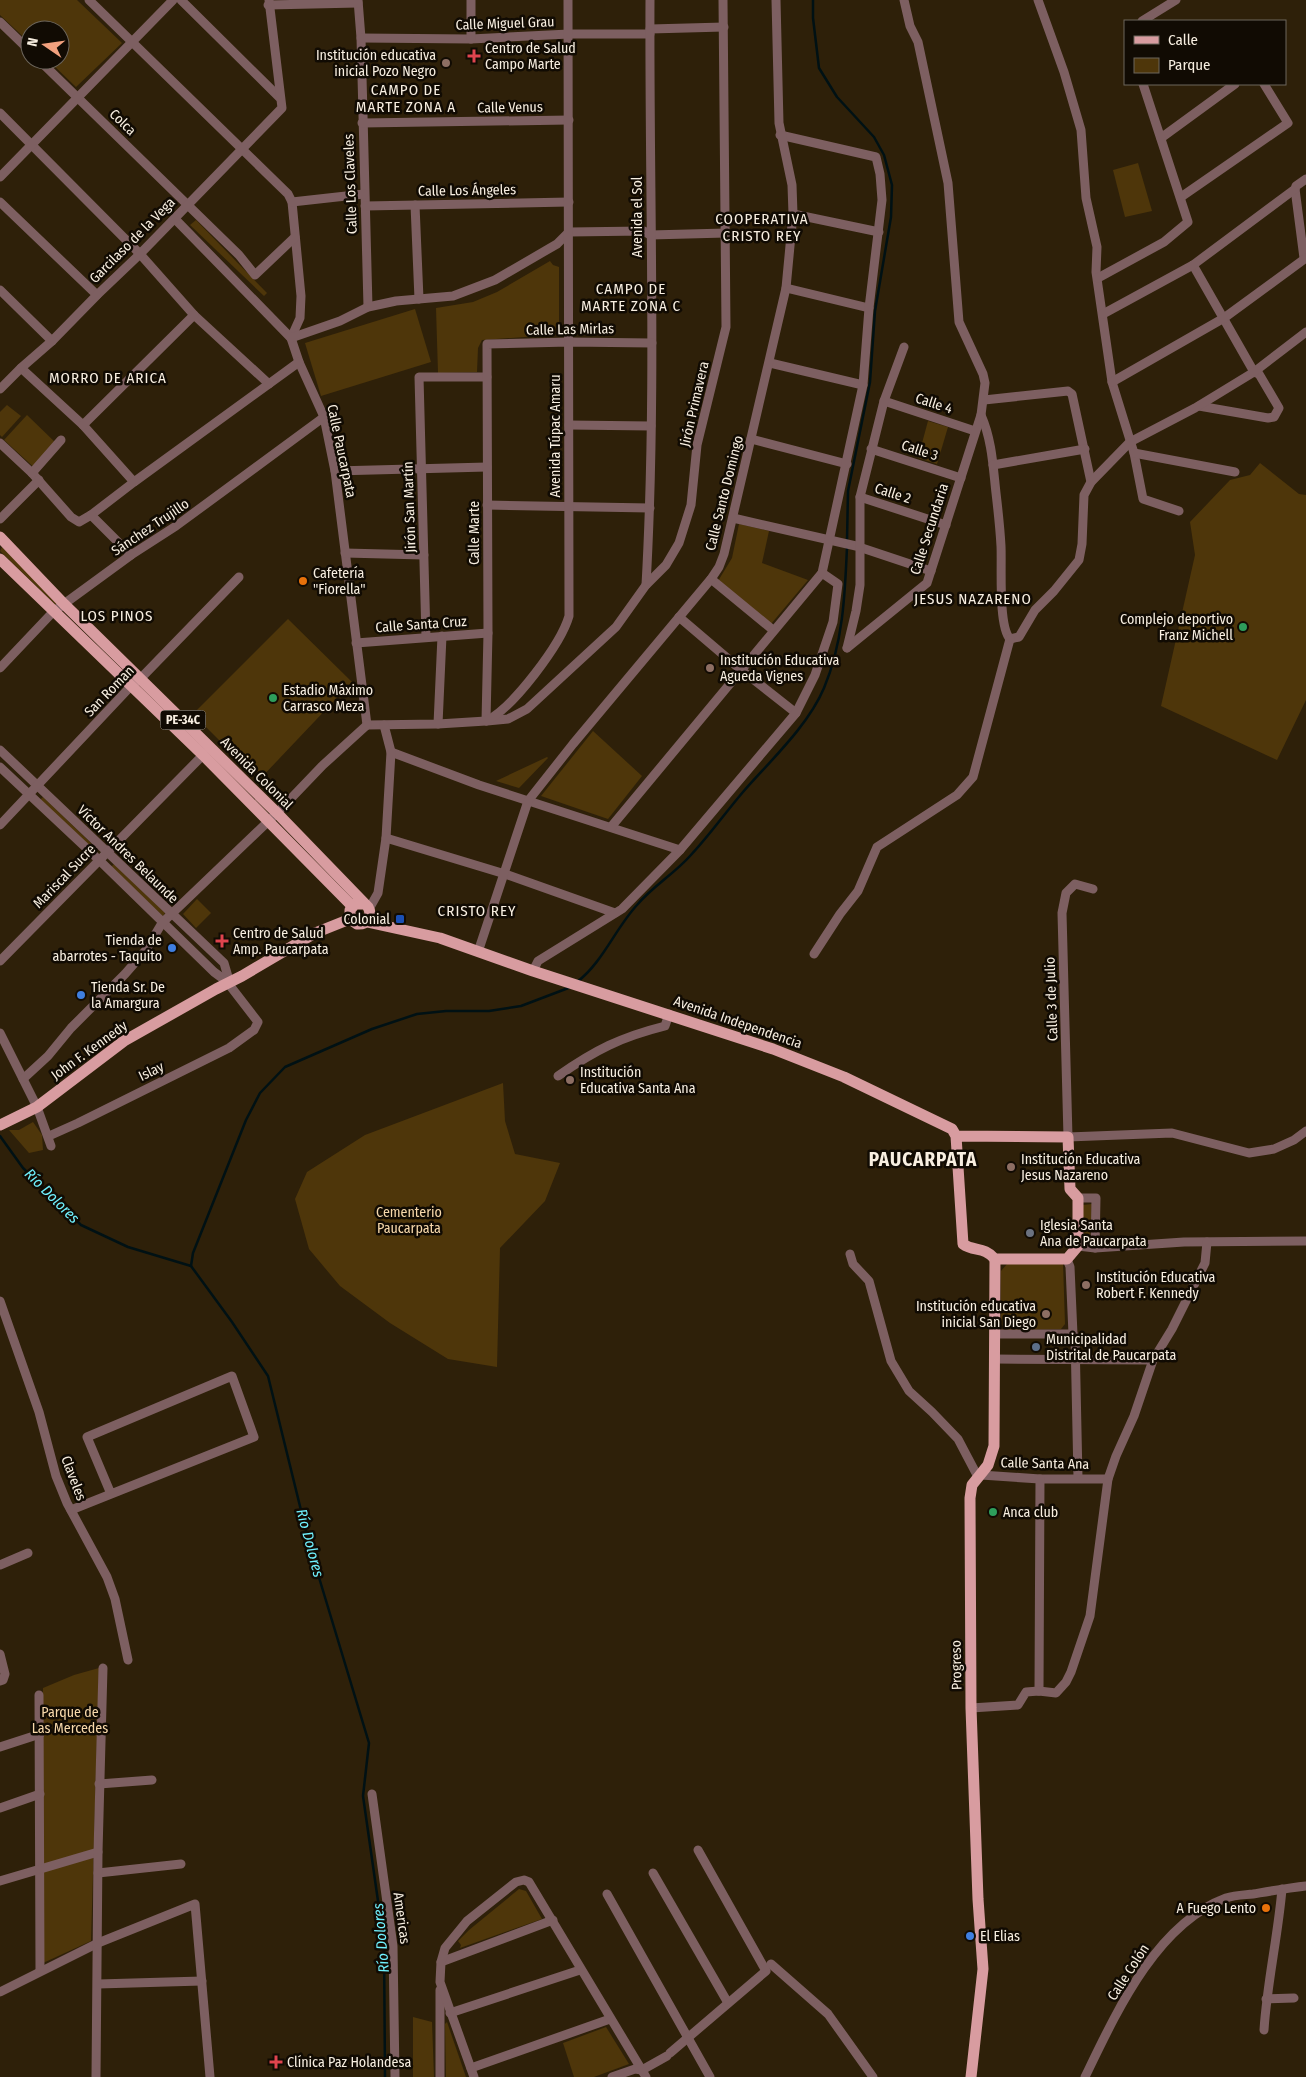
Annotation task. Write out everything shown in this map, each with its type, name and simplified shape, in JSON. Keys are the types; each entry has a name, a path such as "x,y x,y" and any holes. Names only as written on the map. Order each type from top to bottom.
{"main road":[{"name":"Avenida Colonial","path":"0,537 64,604 141,678 207,751 368,912"},
{"name":"Avenida Colonial","path":"0,559 131,686 207,751"},
{"name":"Avenida Colonial","path":"273,817 352,906"},
{"path":"350,918 349,914 352,906 358,903 368,912"},
{"name":"Avenida Independencia","path":"350,918 357,924 368,912 392,927 440,938 616,999 670,1014 773,1049 844,1077 952,1129 956,1136"},
{"name":"John F. Kennedy","path":"3,1124 37,1107 124,1041 316,933 350,918"},
{"path":"956,1136 1068,1137 1070,1189 1078,1198 1078,1246 1067,1259 995,1259 983,1250 970,1248 963,1244 956,1136"},
{"name":"Progreso","path":"971,2077 983,1969 978,1899 971,1708 970,1498 972,1485 980,1476 992,1455 994,1446 995,1259"}],"street":[{"path":"89,0 288,194 292,202 301,296 300,318 291,338"},
{"path":"0,177 173,0"},
{"path":"181,0 279,96"},
{"path":"471,0 471,38"},
{"name":"Avenida Túpac Amaru","path":"486,721 509,704 556,645 565,629 569,616 568,0"},
{"name":"Avenida el Sol","path":"646,585 650,508 652,343 650,0"},
{"name":"Jirón Primavera","path":"486,721 508,719 527,709 616,627 646,585 666,565 679,543 691,505 697,446 726,327 723,0"},
{"name":"Calle Santo Domingo","path":"478,952 528,801 579,736 711,579 719,567 724,554 786,288 792,214 792,185 778,123 776,0"},
{"name":"Calle Secundaria","path":"858,547 860,585 847,648 925,586 981,415 984,400 983,374 961,330 959,322 948,183 918,42 910,26 904,0"},
{"path":"1038,0 1064,72 1081,130 1086,198 1097,247 1098,278 1112,382 1134,453 1143,498 1179,511"},
{"path":"1144,20 1176,0"},
{"path":"279,96 268,3 358,1"},
{"name":"Calle Los Claveles","path":"358,1 361,38 368,307"},
{"path":"0,22 20,41"},
{"name":"Calle Miguel Grau","path":"361,38 471,38 650,32 724,27"},
{"name":"Colca","path":"49,70 238,255 255,275 295,237"},
{"path":"1098,278 1164,242 1188,222 1143,85"},
{"path":"1162,138 1234,85"},
{"path":"1181,197 1288,123 1265,85"},
{"name":"Garcilaso de la Vega","path":"0,389 52,342 97,294 175,219 241,148 282,108 279,96"},
{"path":"0,113 140,254 194,315 269,384"},
{"name":"Calle Venus","path":"362,123 569,120"},
{"path":"611,828 822,573 833,540 862,385 882,200 880,174 876,157 780,135"},
{"path":"1103,314 1193,265 1306,179"},
{"path":"1112,382 1224,318 1305,258 1295,189"},
{"path":"292,202 364,194"},
{"path":"0,202 97,294"},
{"name":"Calle Los Ángeles","path":"365,206 569,202"},
{"path":"415,204 419,299"},
{"path":"792,214 879,232"},
{"path":"175,219 291,338"},
{"path":"291,338 340,321 368,307 396,301 453,296 495,280 557,244 569,232 644,231 650,235 726,234"},
{"path":"1193,265 1254,372 1259,374 1279,408 1274,418 1268,418 1199,406"},
{"path":"786,288 869,308"},
{"path":"0,290 52,342"},
{"path":"83,425 194,315"},
{"path":"1010,639 1019,637 1035,610 1054,591 1079,560 1082,544 1084,495 1091,482 1130,442 1199,406 1254,372 1306,332"},
{"name":"Calle Paucarpata","path":"291,338 299,362 324,417 335,471 367,725"},
{"name":"Calle Las Mirlas","path":"487,344 569,342 652,343"},
{"name":"Calle Marte","path":"486,721 488,632 487,344"},
{"path":"858,547 860,497 871,449 884,401 904,347"},
{"path":"0,444 39,480 71,517 80,522 91,516 134,482 299,362"},
{"path":"770,363 862,385"},
{"path":"21,368 83,425 134,482"},
{"name":"Jirón San Martín","path":"426,637 419,377 487,377"},
{"path":"984,400 1068,391 1072,394 1091,482"},
{"name":"Calle 4","path":"884,401 975,431"},
{"path":"981,415 989,433 1001,546 1004,618 1006,634 1010,639"},
{"name":"Sánchez Trujillo","path":"0,668 53,612 131,555 176,526 324,417"},
{"path":"569,426 651,426"},
{"path":"751,439 847,464"},
{"path":"32,473 61,440"},
{"name":"Calle 3","path":"871,449 961,478"},
{"path":"993,465 1085,449"},
{"path":"1134,453 1235,472"},
{"path":"335,471 487,467"},
{"path":"0,519 39,480"},
{"name":"Calle 2","path":"860,497 946,524"},
{"path":"487,505 650,508"},
{"path":"91,516 131,555"},
{"path":"733,518 833,540 931,570"},
{"path":"345,554 424,555"},
{"path":"533,971 538,961 622,909 680,850 796,713 815,675 833,622 838,584 822,573"},
{"name":"San Roman","path":"0,825 131,686 239,577"},
{"path":"711,579 773,630"},
{"path":"679,617 740,670 796,713"},
{"name":"Calle Santa Cruz","path":"356,642 488,632"},
{"path":"438,724 442,636"},
{"path":"814,954 840,914 858,892 877,847 957,795 973,777 1010,639"},
{"path":"23,1080 125,974 146,950 162,923 273,817 323,765 367,725 486,721"},
{"path":"368,912 378,893 386,838 391,752 384,725"},
{"name":"Víctor Andres Belaunde","path":"0,750 224,963 228,982"},
{"name":"Mariscal Sucre","path":"0,960 207,751"},
{"path":"391,752 479,785 680,850"},
{"name":"Víctor Andres Belaunde","path":"0,767 99,860 162,923 214,972 228,982 258,1022"},
{"path":"386,838 505,874 615,913"},
{"name":"Calle 3 de Julio","path":"1068,1137 1062,913 1066,893 1075,884 1094,889"},
{"path":"558,1076 587,1055 609,1044 641,1032 665,1026 670,1014"},
{"name":"Islay","path":"48,1136 228,1048 254,1030 258,1022"},
{"path":"0,1033 37,1107 51,1146"},
{"path":"1068,1137 1172,1133 1249,1153 1274,1149 1294,1140 1306,1131"},
{"path":"1078,1198 1096,1198 1095,1248"},
{"path":"1078,1246 1095,1248 1207,1242 1306,1241"},
{"path":"971,1708 1018,1705 1026,1692 1056,1693 1066,1682 1077,1657 1090,1616 1108,1479 1134,1416 1153,1360 1175,1324 1205,1264 1207,1242"},
{"path":"850,1254 853,1264 868,1281 891,1361 909,1391 958,1439 980,1476"},
{"path":"1067,1259 1070,1267 1073,1334 1075,1337 1078,1478"},
{"name":"Claveles","path":"0,1301 39,1412 56,1476 71,1510 107,1577 115,1599 128,1660"},
{"path":"995,1334 1073,1334"},
{"path":"995,1359 1153,1360"},
{"path":"71,1510 254,1437 232,1376 88,1437 110,1494"},
{"name":"Calle Santa Ana","path":"980,1476 1040,1479 1108,1479"},
{"path":"1039,1691 1040,1479"},
{"path":"0,1565 28,1553"},
{"path":"0,1654 5,1674 3,1680 0,1681"},
{"path":"96,2077 98,1852 103,1668"},
{"path":"39,1695 40,1971"},
{"path":"0,1747 40,1734"},
{"path":"100,1784 152,1780"},
{"path":"0,1808 40,1794"},
{"name":"Americas","path":"372,1794 393,1946 395,2077"},
{"path":"644,2074 766,1971 698,1850"},
{"path":"0,1881 98,1852"},
{"path":"98,1873 181,1864"},
{"path":"654,1873 728,2003"},
{"path":"440,2077 440,1982 441,1962 445,1948 467,1921 520,1880 529,1882 644,2074"},
{"name":"Calle Colón","path":"1085,2077 1110,2026 1147,1964 1176,1930 1198,1912 1228,1898 1306,1886"},
{"path":"1264,2030 1266,2000 1282,1889"},
{"path":"607,1894 710,2077"},
{"path":"0,1992 98,1943 195,1904 210,2077"},
{"path":"441,1962 553,1920"},
{"path":"771,1964 828,2014 873,2077"},
{"path":"450,2014 580,1970"},
{"path":"98,1984 202,1981"},
{"path":"440,1982 472,2072 610,2020"},
{"path":"1266,2000 1294,1998"},
{"path":"612,2077 635,2069 644,2074"}],"green space":[{"path":"0,0 77,0 122,43 76,87 58,70 70,70 70,20 20,20 20,34 0,15"},
{"path":"1138,163 1152,211 1125,217 1113,170"},
{"path":"196,220 267,293 264,296 190,225"},
{"path":"550,261 553,265 559,267 559,326 552,335 482,340 478,348 477,372 438,373 436,308 473,302 497,292"},
{"path":"415,309 431,362 321,396 305,343"},
{"path":"7,405 21,416 2,437 0,435 0,412"},
{"path":"27,415 59,446 38,471 4,440"},
{"path":"928,421 948,427 937,464 918,458"},
{"name":"Complejo deportivo Franz Michell","path":"1260,463 1299,494 1306,495 1306,700 1277,760 1161,706 1195,555 1190,522 1230,480 1250,475"},
{"path":"739,524 769,531 762,563 808,580 771,624 718,581 732,558"},
{"path":"2,547 61,605 58,607 0,551"},
{"name":"Estadio Máximo Carrasco Meza","path":"288,619 352,682 259,780 193,714"},
{"path":"593,731 642,776 608,819 541,796"},
{"path":"547,757 519,788 496,781"},
{"path":"43,797 96,848 93,850 40,800"},
{"path":"114,864 165,913 163,916 111,867"},
{"path":"197,899 211,913 196,928 183,914"},
{"name":"Cementerio Paucarpata","path":"503,1083 505,1121 515,1154 560,1163 545,1201 500,1248 497,1367 448,1359 390,1323 340,1286 309,1249 295,1199 307,1172 365,1135"},
{"path":"33,1122 42,1135 43,1150 29,1153 9,1130 19,1130"},
{"path":"1092,1204 1090,1238 1082,1238 1083,1205"},
{"path":"1063,1263 1065,1324 1061,1329 1006,1330 1001,1324 1001,1271 1007,1264"},
{"name":"Parque de Las Mercedes","path":"99,1668 91,1941 43,1963 43,1688 74,1675"},
{"path":"519,1889 526,1891 542,1919 460,1948 461,1945 458,1941 469,1930"},
{"path":"413,2017 432,2022 434,2077 413,2077"},
{"path":"447,2022 466,2077 446,2077 445,2024"},
{"path":"606,2027 629,2064 594,2077 574,2077 563,2043"}],"waterway":[{"path":"813,0 813,18 819,68 837,97 874,137 884,155 892,185 891,217 875,311 870,382 848,491 847,541"},
{"path":"577,982 602,955 629,914 697,848 798,729 817,702 830,671 839,636 844,601 847,547"},
{"path":"191,1266 193,1253 246,1120 260,1093 285,1067 372,1029 417,1014 446,1011 489,1011 521,1006 571,987"},
{"name":"Río Dolores","path":"0,1136 23,1168 81,1225 128,1247 191,1266 268,1376 311,1551 369,1743 363,1796 384,1943 385,2077"}],"place":[{"name":"Centro de Salud Campo Marte","path":"474,56"},
{"name":"Institución educativa inicial Pozo Negro","path":"446,63"},
{"name":"Cafetería \"Fiorella\"","path":"303,581"},
{"name":"Complejo deportivo Franz Michell","path":"1243,627"},
{"name":"Institución Educativa Agueda Vignes","path":"710,668"},
{"name":"Estadio Máximo Carrasco Meza","path":"273,698"},
{"name":"Colonial","path":"400,919"},
{"name":"Centro de Salud Amp. Paucarpata","path":"222,941"},
{"name":"Tienda de abarrotes - Taquito","path":"172,948"},
{"name":"Tienda Sr. De la Amargura","path":"81,995"},
{"name":"Institución Educativa Santa Ana","path":"570,1080"},
{"name":"Institución Educativa Jesus Nazareno","path":"1011,1167"},
{"name":"Iglesia Santa Ana de Paucarpata","path":"1030,1233"},
{"name":"Institución Educativa Robert F. Kennedy","path":"1086,1285"},
{"name":"Institución educativa inicial San Diego","path":"1046,1314"},
{"name":"Municipalidad Distrital de Paucarpata","path":"1036,1347"},
{"name":"Anca club","path":"993,1512"},
{"name":"A Fuego Lento","path":"1266,1908"},
{"name":"El Elias","path":"970,1936"},
{"name":"Clínica Paz Holandesa","path":"276,2062"}],"district":[{"name":"CAMPO DE MARTE ZONA A","path":"406,98"},
{"name":"COOPERATIVA CRISTO REY","path":"762,228"},
{"name":"CAMPO DE MARTE ZONA C","path":"631,298"},
{"name":"MORRO DE ARICA","path":"108,378"},
{"name":"JESUS NAZARENO","path":"973,599"},
{"name":"LOS PINOS","path":"117,616"},
{"name":"CRISTO REY","path":"477,911"},
{"name":"PAUCARPATA","path":"923,1159"}]}
